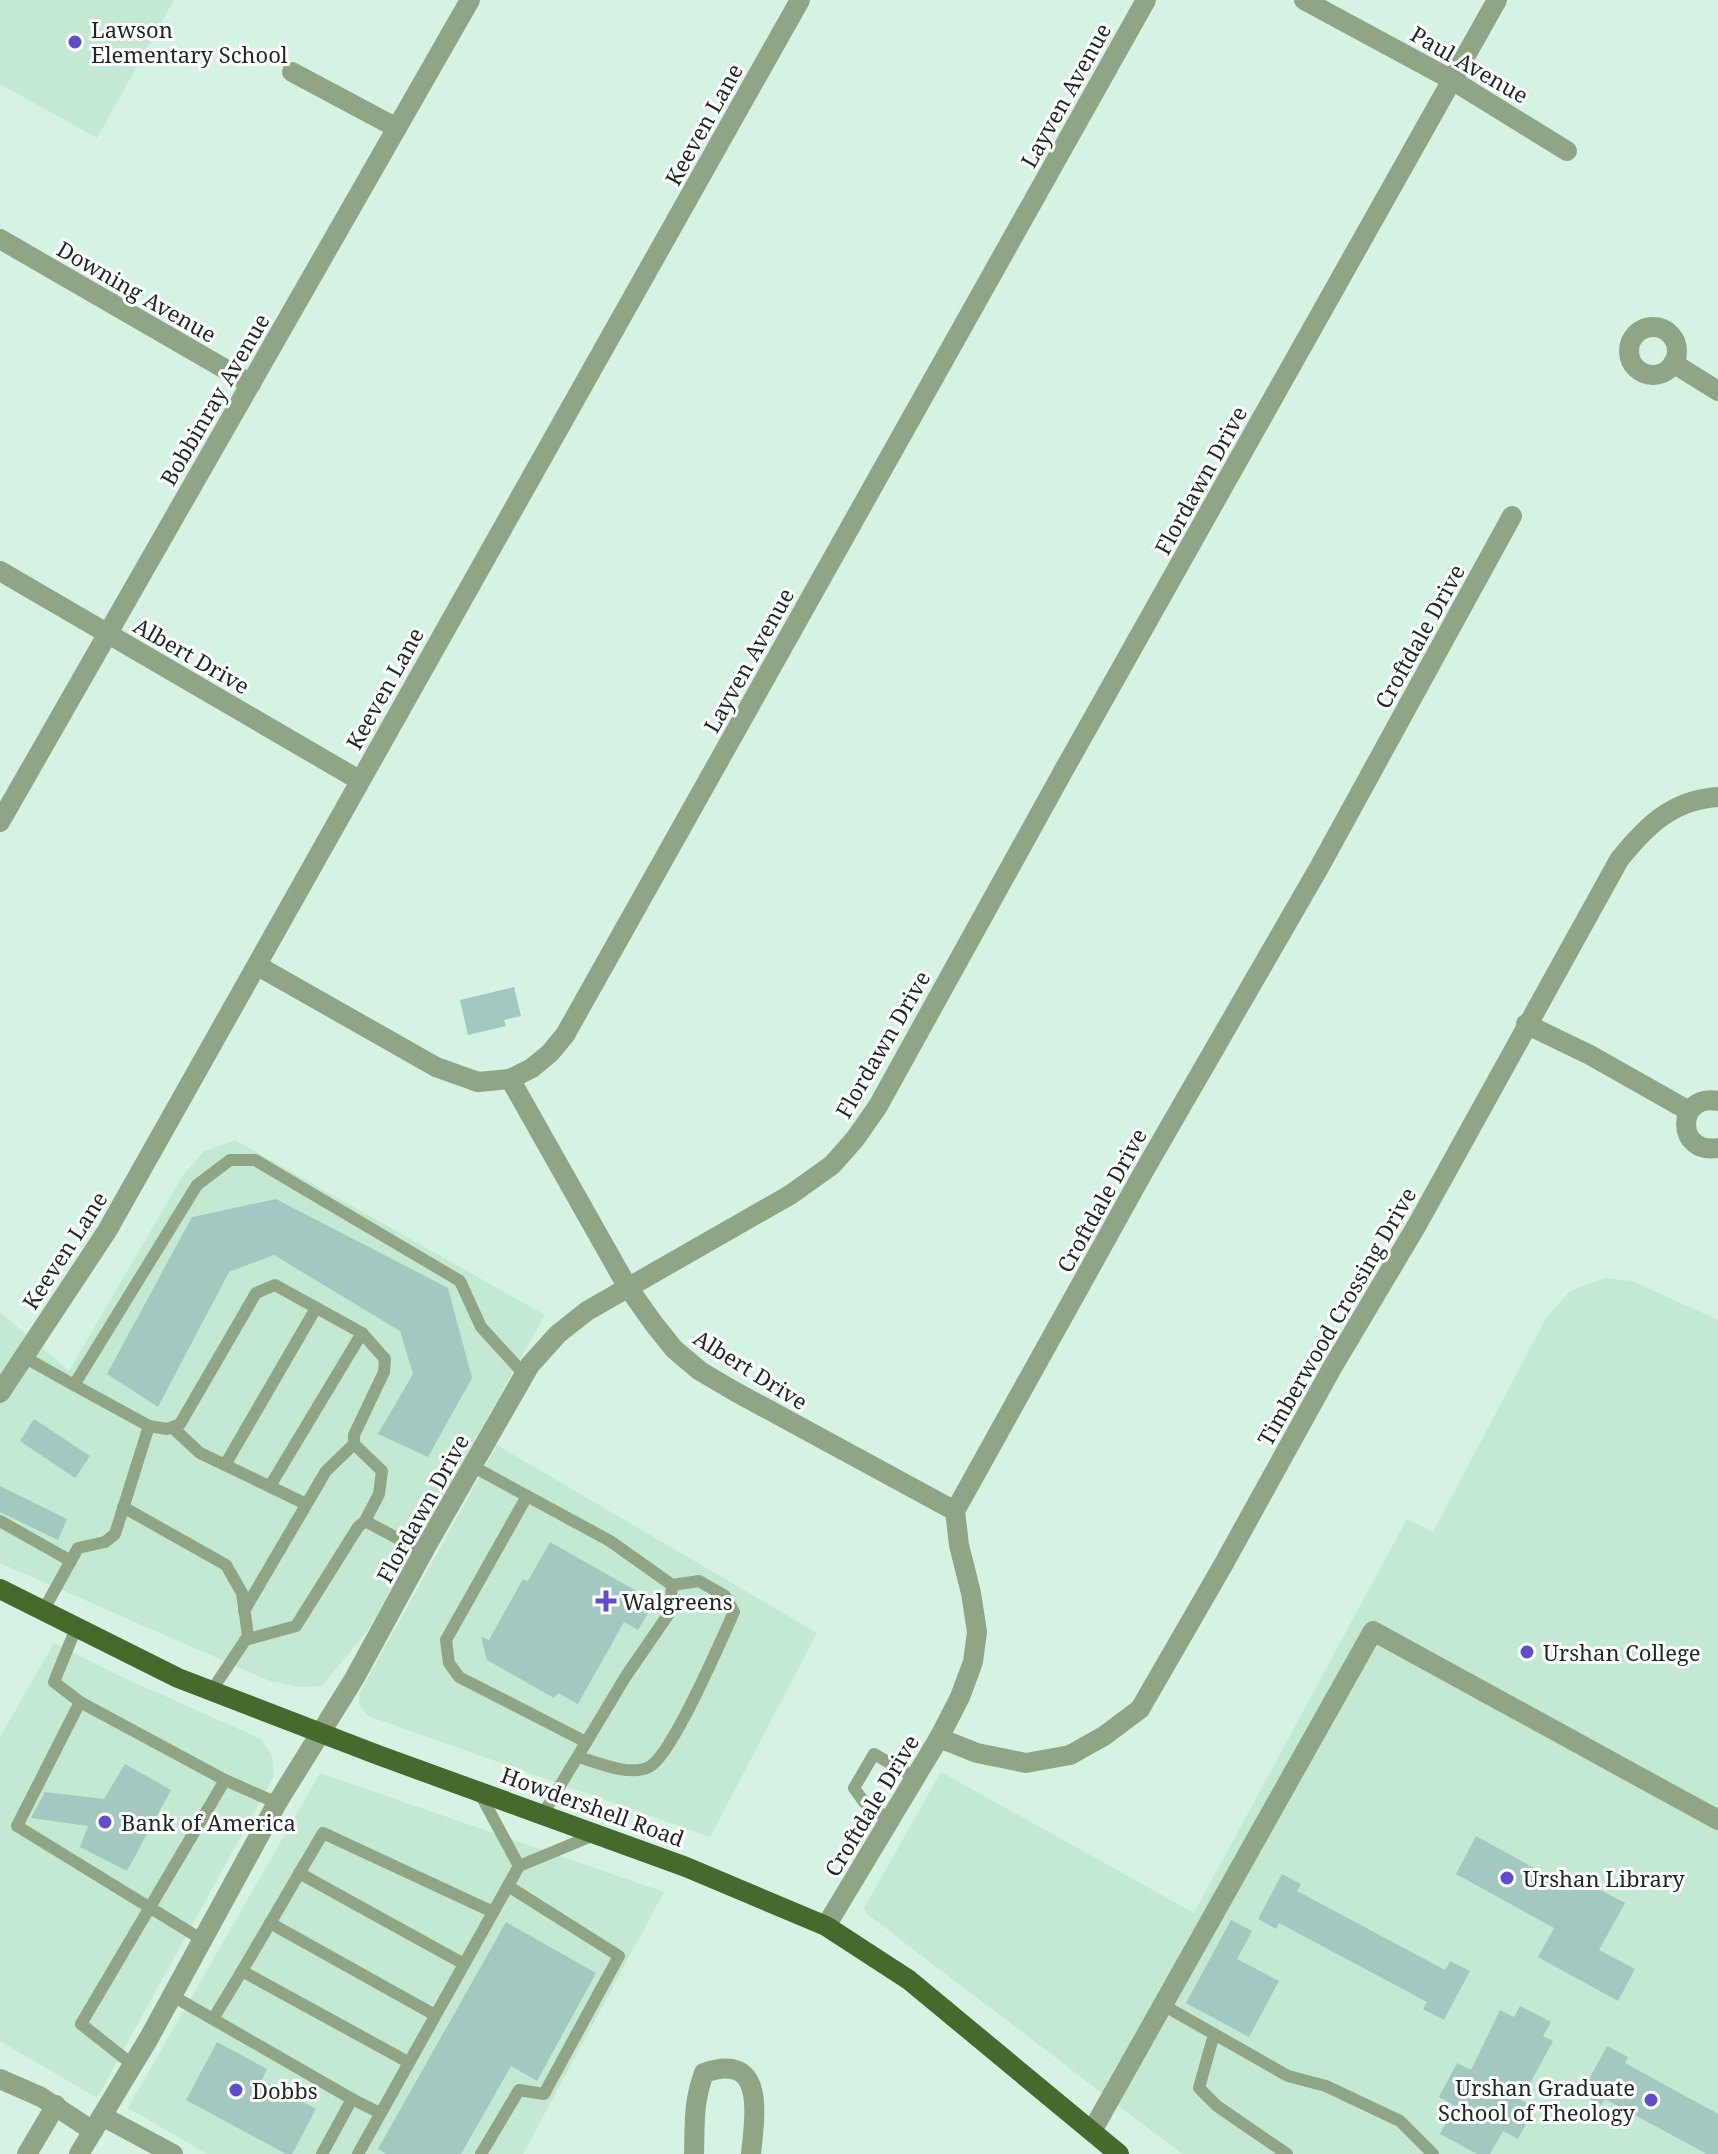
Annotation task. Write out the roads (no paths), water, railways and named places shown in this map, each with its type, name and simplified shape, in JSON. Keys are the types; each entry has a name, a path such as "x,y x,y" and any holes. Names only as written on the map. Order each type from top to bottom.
{"main road":[{"name":"Howdershell Road","path":"0,1589 178,1678 686,1867 826,1926 909,1980 1119,2154"}],"street":[{"name":"Bobbinray Avenue","path":"0,822 470,0"},
{"name":"Keeven Lane","path":"0,1393 13,1363 107,1231 800,0"},
{"name":"Layven Avenue","path":"510,1079 541,1061 565,1035 1146,0"},
{"name":"Paul Avenue","path":"1304,0 1452,80 1567,151"},
{"name":"Flordawn Drive","path":"79,2154 133,2065 277,1803 362,1666 524,1374 558,1334 587,1311 790,1195 832,1165 878,1106 1037,816 1497,0"},
{"path":"292,72 397,128"},
{"name":"Downing Avenue","path":"0,239 251,384"},
{"path":"1673,363 1718,391"},
{"name":"Croftdale Drive","path":"826,1926 939,1738 960,1697 973,1662 977,1632 955,1511 1152,1158 1320,866 1512,516"},
{"name":"Albert Drive","path":"0,571 359,780"},
{"name":"Timberwood Crossing Drive","path":"939,1738 977,1753 1026,1763 1070,1755 1104,1736 1140,1709 1332,1368 1417,1225 1619,860 1645,828 1673,808 1718,797"},
{"path":"258,966 436,1067 478,1082 510,1079"},
{"path":"1526,1024 1590,1055 1689,1111"},
{"name":"Albert Drive","path":"510,1079 627,1286 674,1349 700,1371 772,1413 955,1511"},
{"path":"1718,1101 1705,1100 1689,1111 1686,1120 1690,1138 1697,1145 1706,1149 1718,1148"},
{"path":"1092,2131 1373,1631 1718,1820"},
{"path":"694,2154 693,2112 697,2092 704,2073 721,2067 738,2069 749,2078 754,2097 751,2154"},
{"path":"0,2079 173,2154"},
{"path":"27,2154 56,2105"}],"lane":[{"path":"74,1385 197,1185 230,1160 255,1160 460,1281 481,1327 524,1374"},
{"path":"13,1363 74,1385 149,1426 173,1428 180,1424 256,1293 275,1285 362,1333 385,1359 384,1372 354,1435 354,1444 326,1471 244,1611"},
{"path":"225,1465 316,1308"},
{"path":"270,1486 362,1333"},
{"path":"43,1611 78,1548 111,1539 115,1534 149,1426"},
{"path":"173,1428 200,1453 306,1504"},
{"path":"245,1640 296,1626 358,1527 365,1521 379,1494 382,1471 354,1444"},
{"path":"472,1466 610,1541 672,1585 699,1581 725,1596 734,1612 663,1756 648,1768 628,1770 578,1757"},
{"path":"527,1496 446,1640 449,1663 459,1677 586,1742"},
{"path":"123,1507 226,1565 242,1593 248,1636 212,1690"},
{"path":"0,1521 71,1561"},
{"path":"365,1521 423,1552"},
{"path":"543,1814 626,1676 670,1612 672,1585"},
{"path":"76,1628 54,1682 80,1702 225,1780 277,1803"},
{"path":"80,1702 17,1826 201,1939"},
{"path":"890,1820 864,1802 854,1788 874,1754 914,1777"},
{"path":"133,2065 81,2024 225,1780"},
{"path":"477,1790 519,1866"},
{"path":"213,2019 323,1833 493,1912"},
{"path":"358,2154 519,1866 597,1834"},
{"path":"299,1873 464,1964"},
{"path":"481,2154 519,2090 544,2094 619,1956 508,1886"},
{"path":"270,1923 435,2015"},
{"path":"242,1971 408,2062"},
{"path":"171,1995 380,2113"},
{"path":"1163,2005 1288,2076 1326,2086 1400,2121 1433,2154"},
{"path":"1214,2034 1199,2088 1217,2106 1287,2154"},
{"path":"322,2154 352,2099"}],"place":[{"name":"Lawson Elementary School","path":"75,42"},
{"name":"Walgreens","path":"606,1601"},
{"name":"Urshan College","path":"1527,1652"},
{"name":"Bank of America","path":"105,1822"},
{"name":"Urshan Library","path":"1507,1878"},
{"name":"Dobbs","path":"236,2090"},
{"name":"Urshan Graduate School of Theology","path":"1651,2100"}]}
